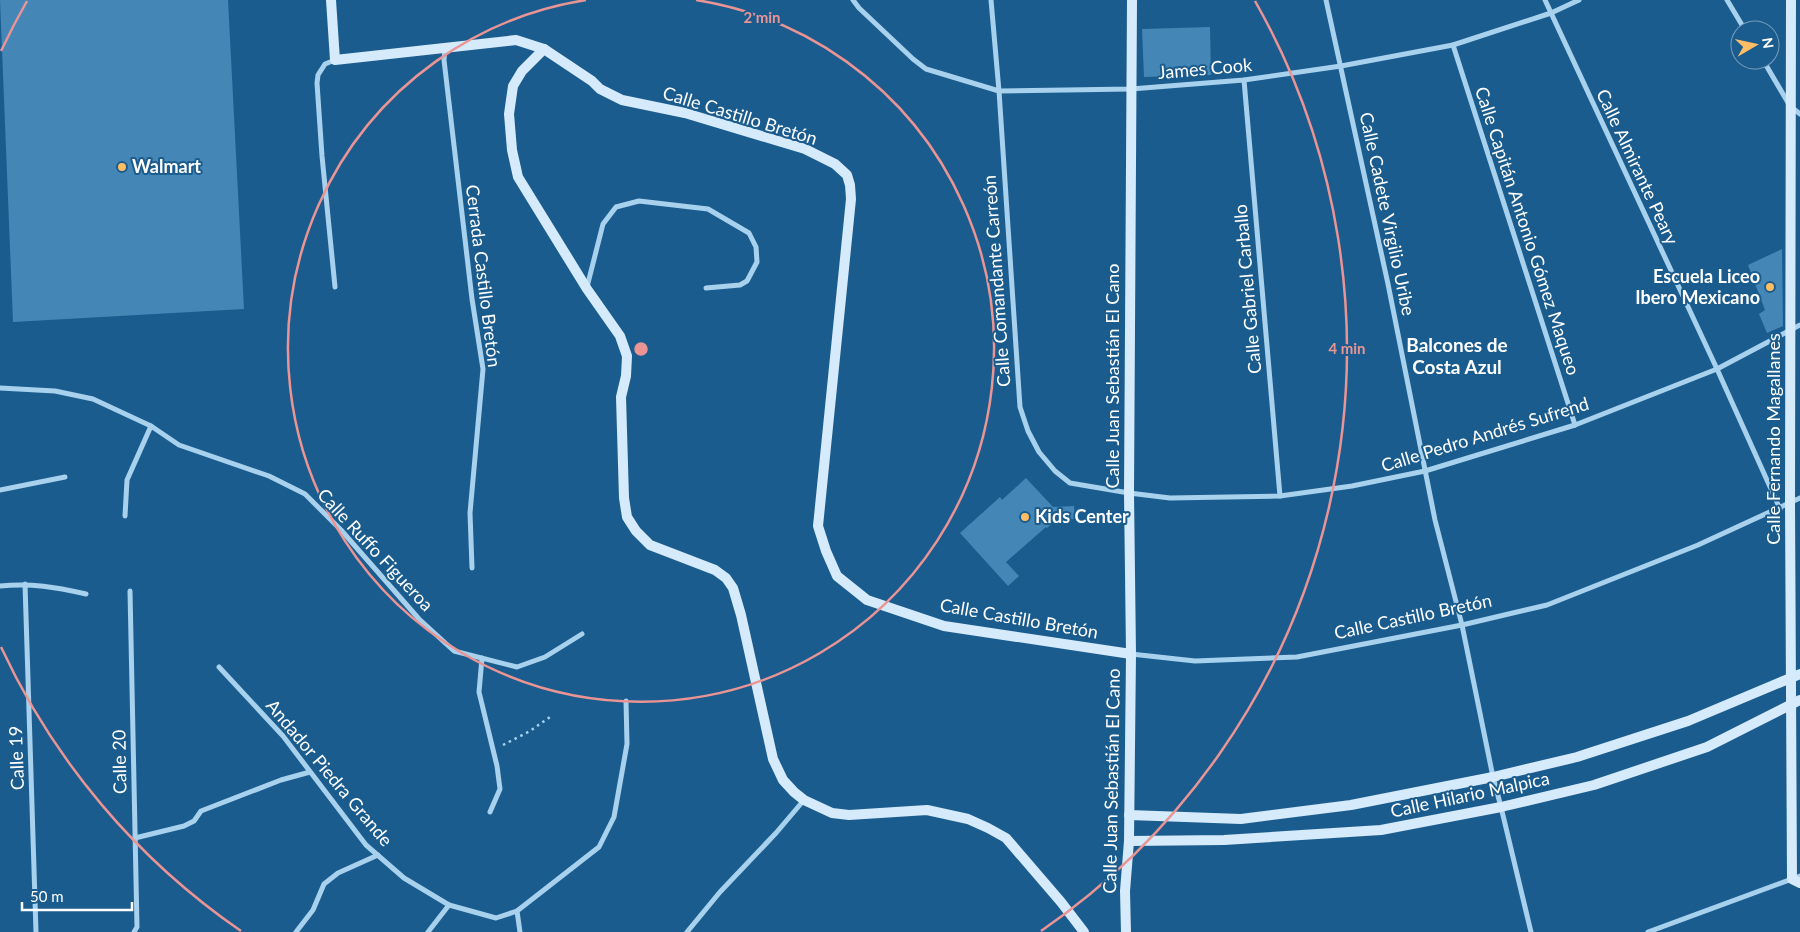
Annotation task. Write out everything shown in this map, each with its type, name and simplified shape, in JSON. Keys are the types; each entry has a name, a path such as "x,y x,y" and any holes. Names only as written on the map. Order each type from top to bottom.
{"street":[{"path":"331,0 335,60 325,64 318,75 317,83 335,287"},
{"name":"James Cook","path":"853,0 913,59 926,68 999,91 1131,89 1244,80 1341,66 1453,45 1550,13 1579,0"},
{"name":"Calle Comandante Carreón","path":"991,0 1020,406 1028,431 1039,452 1055,471 1070,483 1129,493"},
{"name":"Calle Juan Sebastián El Cano","path":"1126,932 1125,891 1129,841 1131,654 1129,493 1132,0"},
{"name":"Calle Cadete Virgilio Uribe","path":"1326,0 1388,284 1435,520 1462,625 1493,777 1530,932"},
{"name":"Calle Almirante Peary","path":"1545,0 1780,509"},
{"path":"1727,0 1739,20"},
{"name":"Calle Fernando Magallanes","path":"1792,0 1790,106 1795,328 1790,503 1796,676 1797,879"},
{"name":"Calle Castillo Bretón","path":"335,60 516,40 544,49 592,81 600,89 622,100 685,113 805,149 835,164 847,175 852,199 818,526 837,576 867,600 944,626 1131,654 1195,661 1297,657 1462,625 1547,605 1698,545 1780,509 1800,498"},
{"name":"Calle Capitán Antonio Gómez Maqueo","path":"1453,45 1575,424"},
{"name":"Cerrada Castillo Bretón","path":"445,48 444,60 455,166 482,369 470,513 472,568"},
{"path":"544,49 522,71 513,86 509,114 512,150 518,177 586,289 620,336 627,356 626,376 621,397 624,498 627,517 636,531 650,545 715,570 726,578 733,588 741,615 773,759 783,780 804,800 832,813 849,815 928,810 968,819 988,828 1006,838 1084,932"},
{"path":"1769,70 1790,106 1800,114"},
{"name":"Calle Gabriel Carballo","path":"1244,80 1280,496"},
{"path":"586,289 604,224 616,207 639,201 708,209 749,233 756,247 758,262 747,281 740,285 706,288"},
{"name":"Calle Pedro Andrés Sufrend","path":"1129,493 1170,498 1280,496 1352,486 1425,471 1575,424 1717,369 1795,328"},
{"name":"Calle Ruffo Figueroa","path":"0,388 54,391 93,399 151,426 179,445 269,476 305,494 341,530 419,620 454,651 517,667 545,657 582,634"},
{"path":"125,516 127,480 151,426"},
{"path":"0,490 65,477"},
{"path":"0,586 25,584 48,586 86,594"},
{"name":"Calle 19","path":"25,584 36,932"},
{"name":"Calle 20","path":"130,591 137,928 134,932"},
{"path":"482,658 479,692 497,766 500,789 490,812"},
{"name":"Andador Piedra Grande","path":"219,667 283,736 366,845 404,878 449,906 496,918 517,911"},
{"name":"Calle Hilario Malpica","path":"1129,815 1241,819 1351,805 1493,777 1577,757 1688,721 1796,676"},
{"path":"520,932 517,911 599,847 614,817 627,744 626,701"},
{"name":"Calle Hilario Malpica","path":"1129,841 1224,840 1381,830 1501,807 1594,785 1706,746 1796,702"},
{"path":"135,838 184,826 194,821 201,811 281,780 310,772"},
{"path":"687,932 720,892 776,833 804,800"},
{"path":"296,932 313,910 324,884 338,873 378,855"},
{"path":"1648,932 1797,879"},
{"path":"428,932 449,906"}],"path":[{"path":"492,750 530,731 550,717"}],"building":[{"name":"Walmart","path":"0,0 228,0 244,309 13,322"},
{"path":"1210,27 1211,75 1144,77 1142,29"},
{"name":"Escuela Liceo Ibero Mexicano","path":"1782,249 1783,326 1767,333 1759,314 1765,310 1748,265"},
{"path":"1026,478 1053,507 1074,506 1075,519 1056,520 1006,562 1019,576 1008,586 960,533 1000,497 1002,500"}],"place":[{"name":"Walmart","path":"122,167"},
{"name":"Escuela Liceo Ibero Mexicano","path":"1770,287"},
{"name":"Kids Center","path":"1025,517"}],"district":[{"name":"Balcones de Costa Azul","path":"1457,356"}]}
